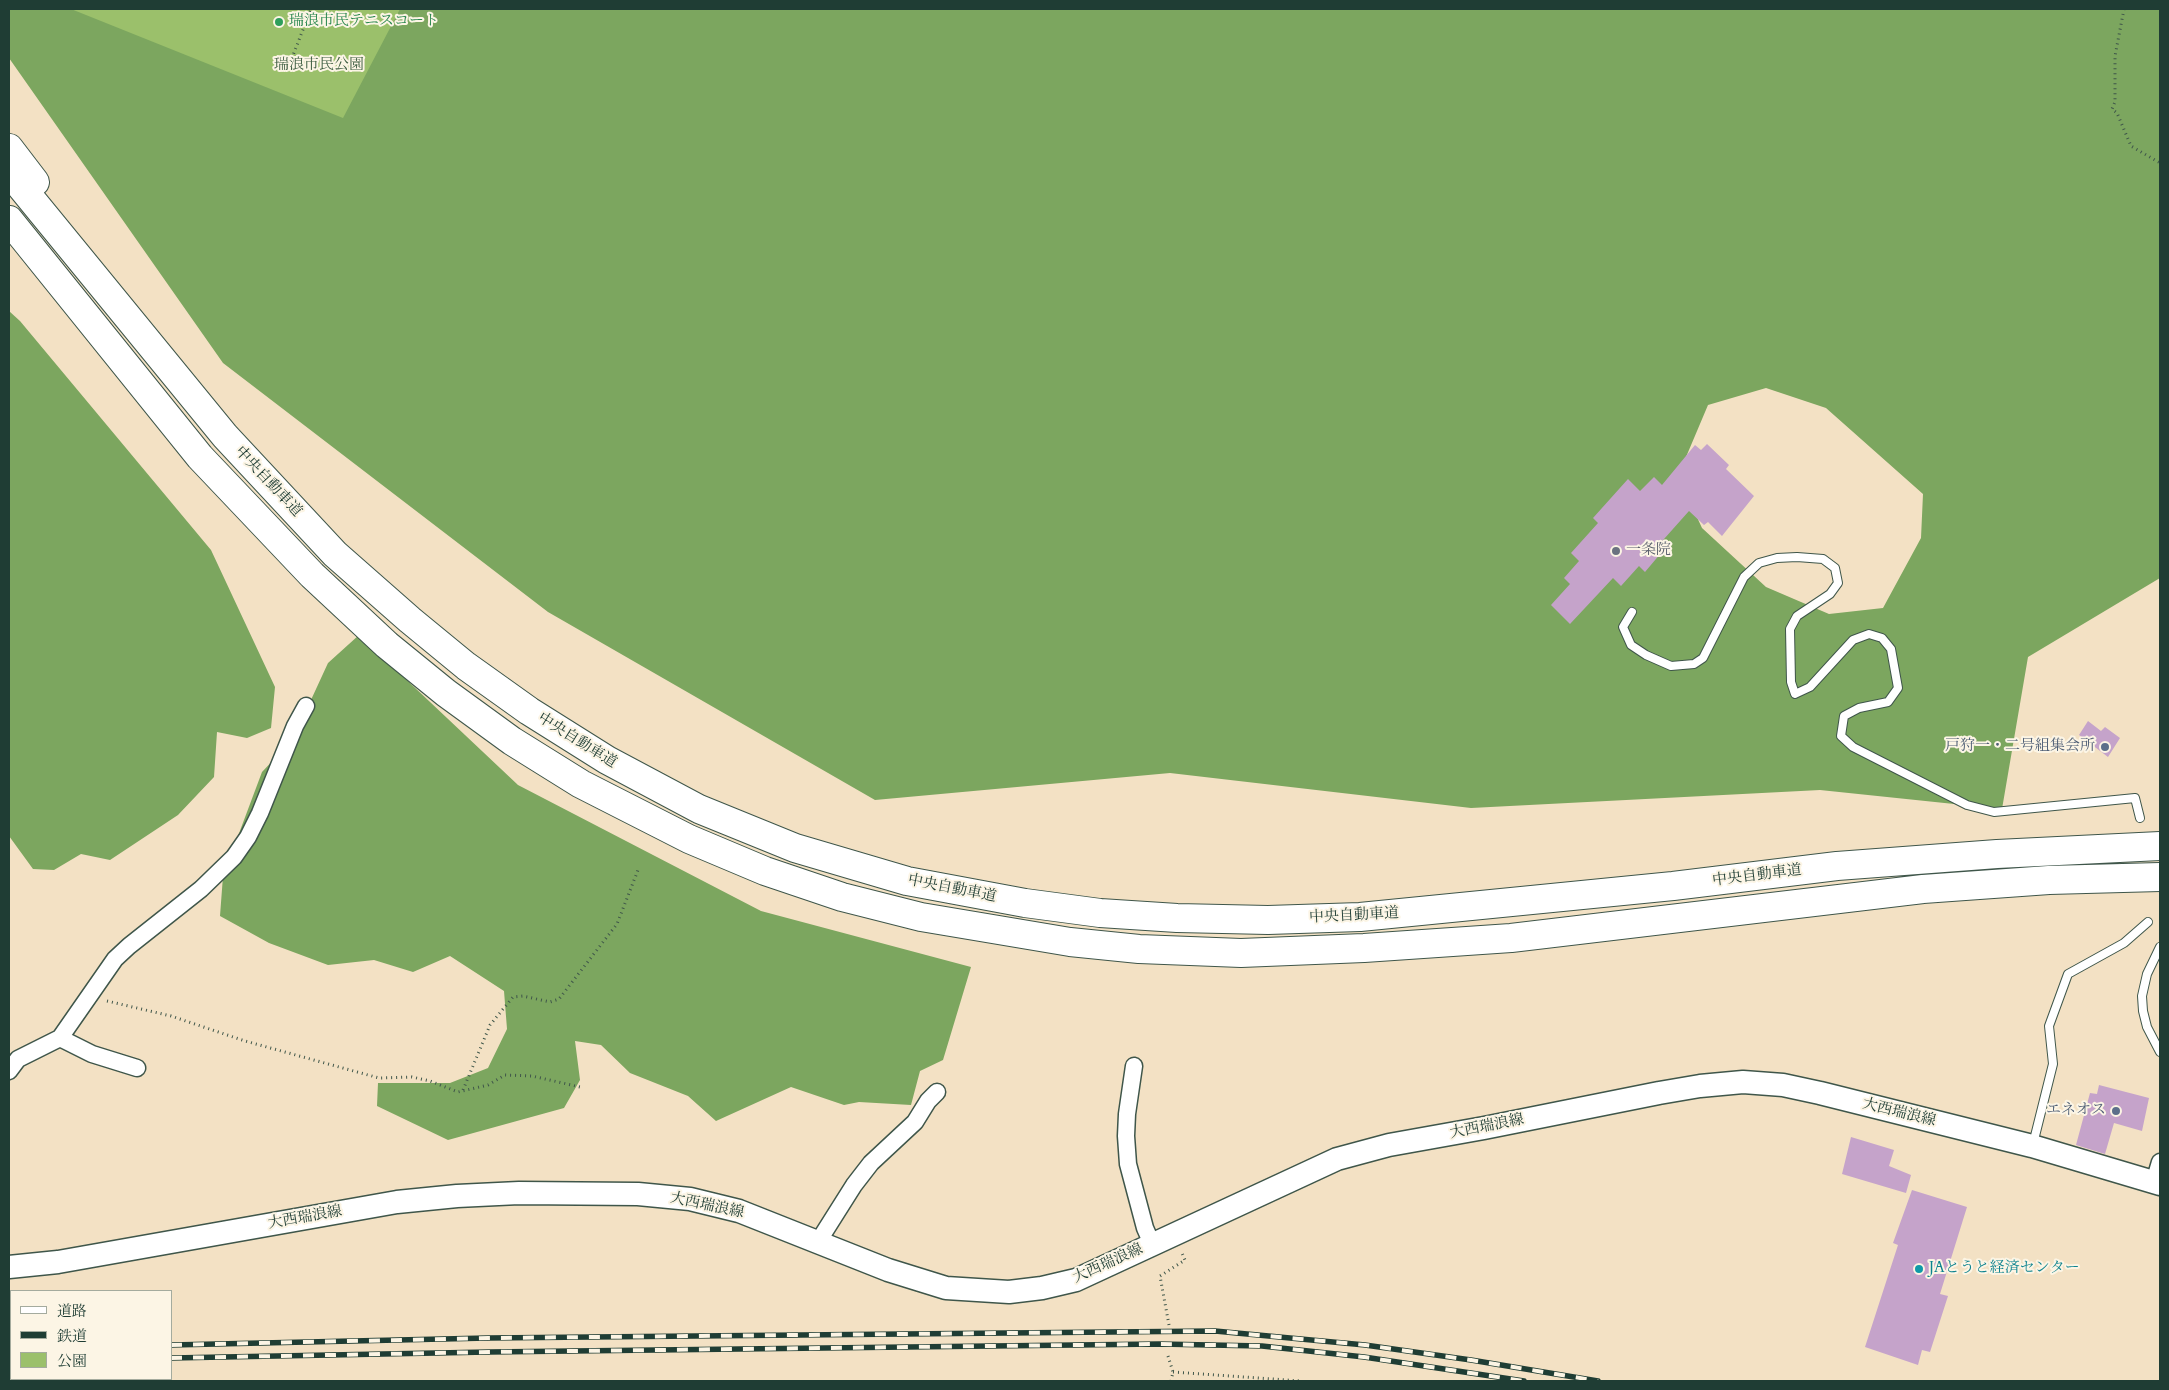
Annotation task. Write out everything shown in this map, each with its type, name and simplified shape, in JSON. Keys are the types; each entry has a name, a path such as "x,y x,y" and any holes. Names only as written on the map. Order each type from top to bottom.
{"highway":[{"path":"9,148 73,231 107,293"},
{"name":"中央自動車道","path":"9,172 225,436 335,554 410,620 466,666 530,711 607,760 699,809 795,848 907,880 1025,903 1100,913 1177,918 1268,920 1360,917 1673,886 1837,866 1997,854 2160,846"},
{"name":"中央自動車道","path":"9,220 200,457 312,575 387,645 446,693 519,746 581,784 714,850 764,871 842,898 921,918 1070,942 1139,949 1241,953 1364,948 1511,938 1923,889 2049,880 2160,877"},
{"path":"9,250 98,352 200,457"}],"main road":[{"name":"大西瑞浪線","path":"9,1267 58,1262 396,1202 457,1196 519,1193 638,1194 690,1199 739,1211 888,1270 946,1288 1009,1292 1042,1288 1076,1280 1337,1160 1389,1144 1484,1128 1700,1086 1743,1082 1783,1085 2158,1176"}],"street":[{"path":"9,1071 18,1059 60,1038 115,959 201,889 234,857 260,813 295,726 306,706"},
{"path":"60,1038 92,1054 137,1068"},
{"path":"1134,1066 1127,1114 1128,1164 1134,1192 1152,1244"},
{"path":"818,1242 854,1185 871,1163 915,1122 928,1101 937,1092"}],"lane":[{"path":"1632,612 1623,627 1631,644 1646,655 1671,666 1694,664 1704,658 1744,578 1759,562 1776,558 1797,557 1823,559 1835,568 1838,583 1830,594 1797,616 1790,629 1791,682 1795,694 1810,687 1853,640 1869,634 1882,638 1891,649 1898,688 1888,702 1859,708 1844,716 1842,736 1853,747 1967,805 1994,812 2135,798 2140,818"},
{"path":"2032,1146 2053,1064 2049,1026 2068,974 2124,942 2148,922"},
{"path":"2160,947 2147,974 2142,996 2142,1011 2146,1026 2160,1052"}],"path":[{"path":"290,63 311,9"},
{"path":"2124,9 2115,56 2115,102 2112,109 2117,113 2130,146 2160,163"},
{"path":"464,1090 490,1025 512,997 523,996 550,1002 559,1000 617,924 638,870"},
{"path":"90,997 172,1016 287,1054 379,1078 412,1077 430,1081 458,1092 488,1085 505,1074 532,1076 580,1087"},
{"path":"1169,1325 1160,1276 1185,1260 1175,1234"},
{"path":"1168,1356 1173,1372 1171,1381"},
{"path":"1173,1372 1301,1381"}],"green space":[{"name":"瑞浪市民公園","path":"9,9 408,9 351,138"},
{"path":"9,9 71,9 343,118 400,9 2160,9 2160,578 2028,657 2002,809 1820,790 1471,808 1170,773 875,800 548,612 223,363 9,58","holes":["1766,388 1826,408 1923,494 1921,538 1883,608 1829,614 1766,587 1702,528 1678,476 1708,405"]},
{"path":"9,311 20,321 211,550 275,687 271,728 247,738 217,732 214,777 178,815 110,860 81,854 54,870 33,869 9,836"},
{"path":"359,635 518,785 761,911 971,967 943,1060 920,1071 911,1105 859,1102 844,1105 791,1087 716,1121 688,1096 630,1073 601,1045 575,1041 580,1080 564,1108 448,1140 377,1106 378,1083 450,1083 488,1068 507,1029 504,991 450,956 413,972 374,960 328,965 269,943 220,916 223,876 262,772 293,739 328,663"}],"building":[{"path":"1707,444 1729,465 1726,469 1754,496 1722,536 1708,522 1704,525 1689,511 1656,548 1661,553 1645,572 1639,566 1621,586 1613,578 1570,624 1551,605 1570,584 1564,578 1579,561 1571,553 1598,523 1593,518 1628,479 1640,491 1654,477 1662,485 1695,445 1701,450"},
{"name":"戸狩一・二号組集会所","path":"2088,721 2101,731 2105,727 2120,738 2108,757 2079,735"},
{"name":"エネオス","path":"2099,1085 2149,1098 2142,1131 2114,1123 2105,1154 2076,1145 2090,1093 2097,1094"},
{"path":"1851,1137 1894,1150 1889,1166 1911,1175 1906,1193 1842,1174"},
{"name":"JAとうと経済センター","path":"1912,1190 1967,1207 1940,1294 1948,1296 1930,1352 1922,1350 1918,1365 1865,1347 1898,1245 1893,1243"}],"railway":[{"path":"172,1345 488,1338 1215,1331 1365,1345 1598,1381"},
{"path":"172,1358 1159,1344 1262,1346 1364,1357 1524,1381"}],"place":[{"name":"瑞浪市民テニスコート","path":"279,22"},
{"name":"一条院","path":"1616,551"},
{"name":"戸狩一・二号組集会所","path":"2105,747"},
{"name":"エネオス","path":"2116,1111"},
{"name":"JAとうと経済センター","path":"1919,1269"}]}
